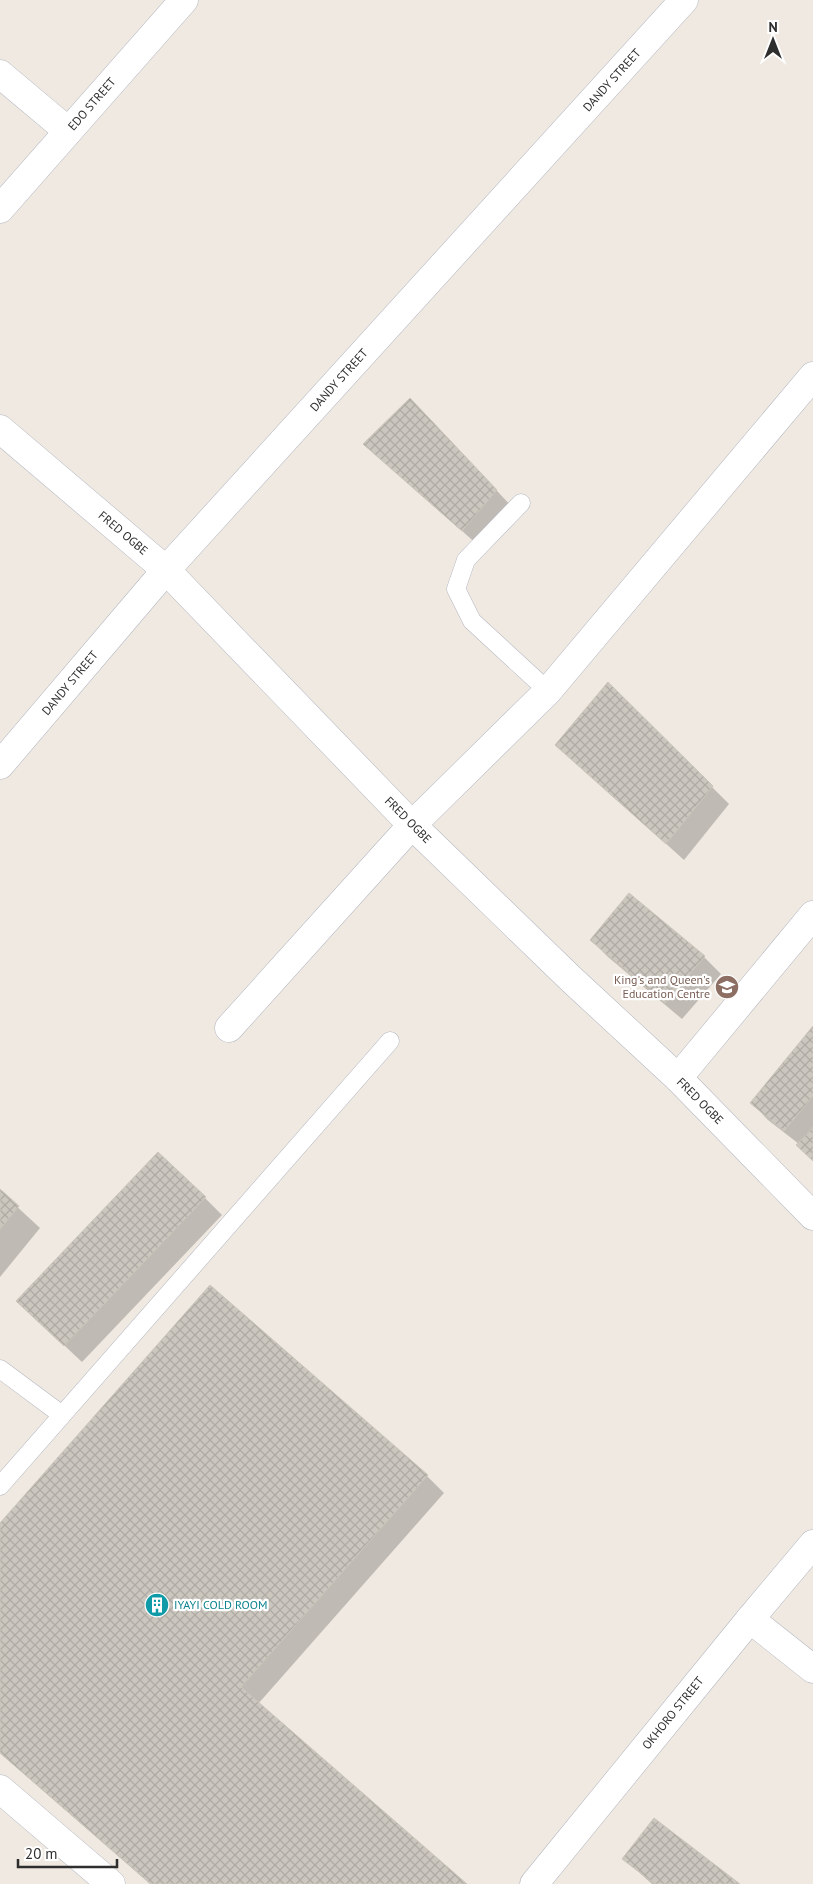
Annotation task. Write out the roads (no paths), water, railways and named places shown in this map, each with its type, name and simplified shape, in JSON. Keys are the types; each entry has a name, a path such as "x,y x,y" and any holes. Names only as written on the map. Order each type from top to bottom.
{"street":[{"name":"EDO STREET","path":"0,209 184,0"},
{"name":"DANDY STREET","path":"0,765 166,570 684,0"},
{"path":"0,74 68,131"},
{"path":"230,1028 412,825 548,691 813,376"},
{"name":"FRED OGBE","path":"0,429 166,570 412,825 571,979 678,1078 813,1216"},
{"path":"678,1078 813,915"},
{"name":"OKHORO STREET","path":"534,1884 813,1544"},
{"path":"750,1619 813,1669"},
{"path":"0,1789 111,1884"}],"lane":[{"path":"521,503 466,560 456,589 472,621 548,691"},
{"path":"0,1486 390,1041"},
{"path":"0,1369 62,1415"}],"place":[{"name":"King's and Queen's Education Centre","path":"727,987"},
{"name":"IYAYI COLD ROOM","path":"157,1605"}]}
